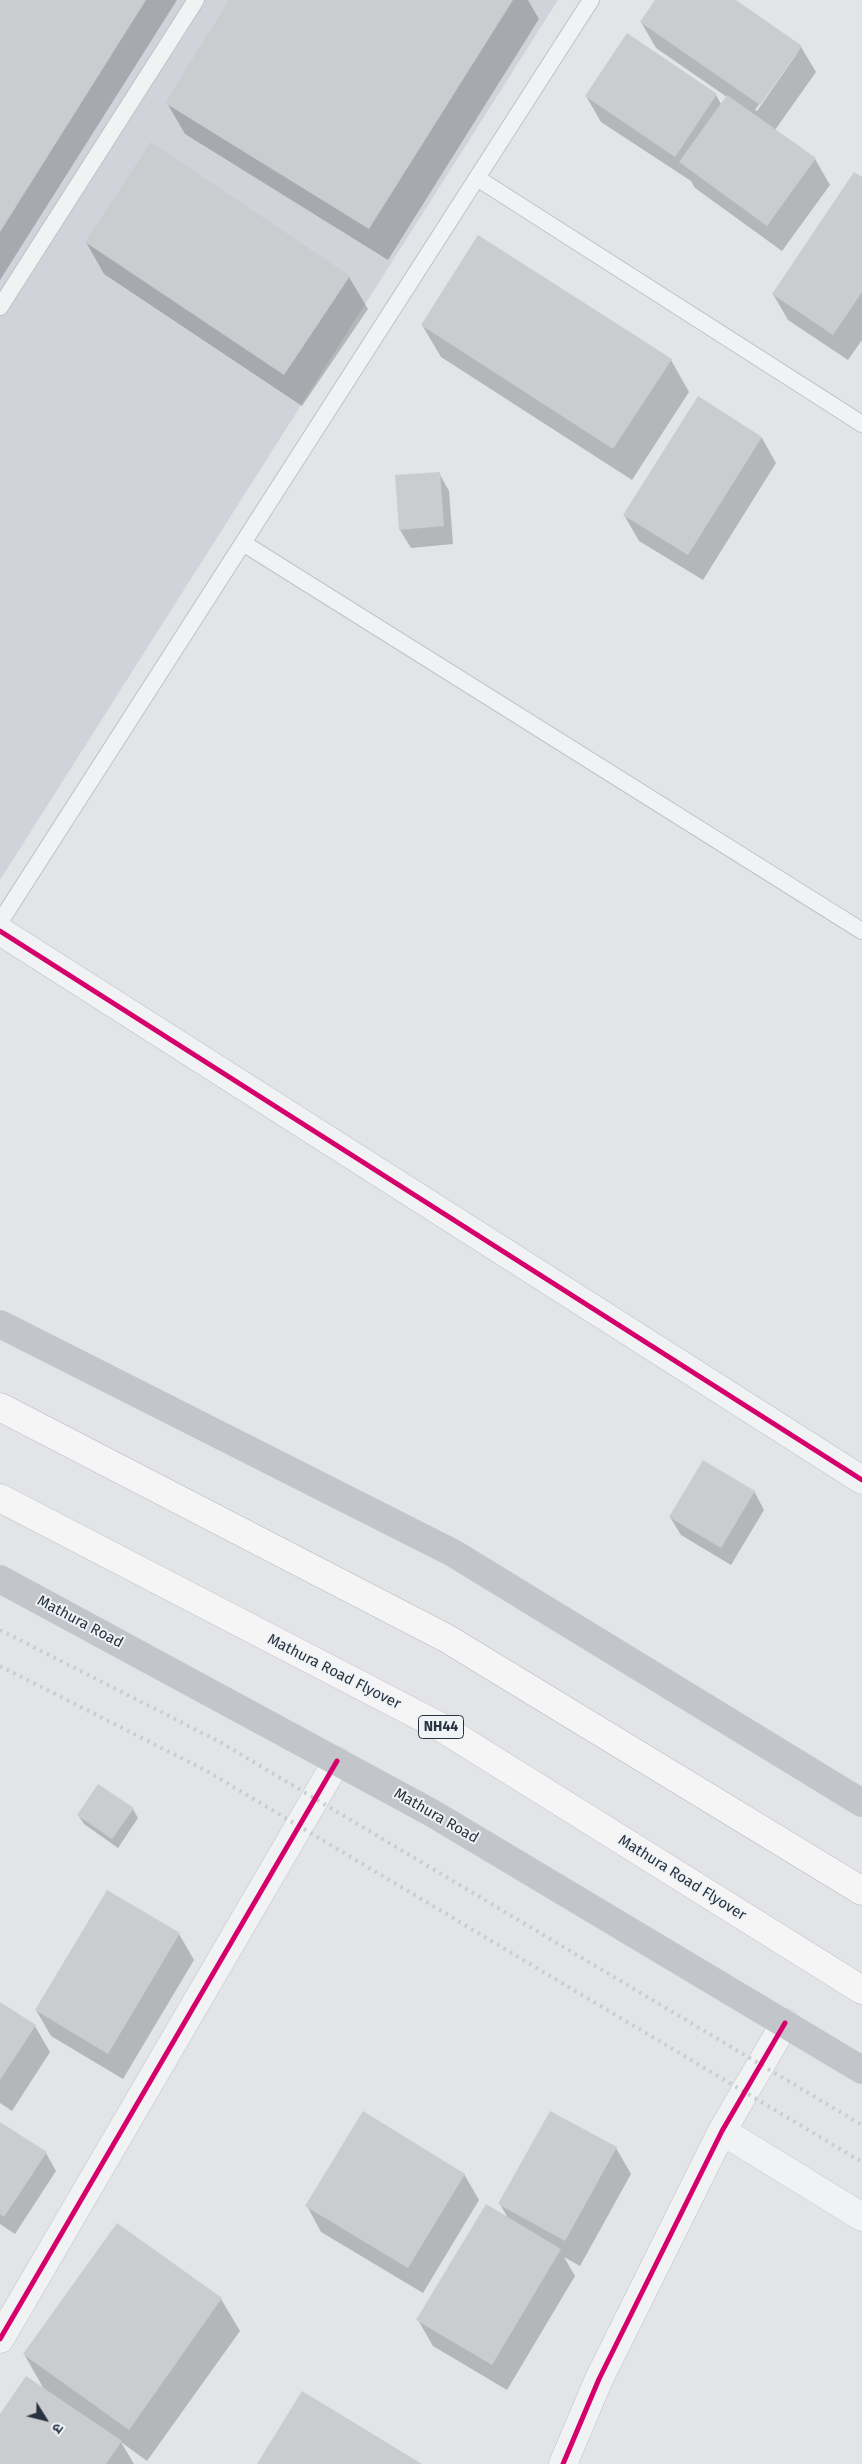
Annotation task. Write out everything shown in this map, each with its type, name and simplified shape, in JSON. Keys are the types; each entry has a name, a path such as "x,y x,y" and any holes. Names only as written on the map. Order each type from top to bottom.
{"highway":[{"path":"0,1407 446,1638 862,1891"},
{"name":"Mathura Road Flyover","path":"0,1498 440,1726 862,1990"}],"main road":[{"path":"0,1324 454,1553 862,1803"},
{"name":"Mathura Road","path":"0,1579 432,1812 862,2070"}],"street":[{"path":"0,931 862,1480"},
{"path":"3,2328 338,1761"},
{"path":"563,2464 599,2380 722,2131 785,2023"},
{"path":"722,2131 862,2217"}],"lane":[{"path":"0,307 196,0"},
{"path":"0,922 591,0"},
{"path":"477,178 862,424"},
{"path":"242,543 862,931"}],"shaded area":[{"path":"0,0 558,0 0,880"}],"building":[{"path":"0,0 146,0 0,232"},
{"path":"229,0 513,0 369,229 165,103"},
{"path":"655,0 736,0 802,46 760,105 640,22"},
{"path":"627,33 717,94 675,157 585,96"},
{"path":"727,95 816,158 767,226 679,162"},
{"path":"151,142 350,276 284,375 85,242"},
{"path":"854,172 862,177 862,292 833,335 772,294"},
{"path":"478,235 672,359 613,449 421,325"},
{"path":"698,396 762,437 688,555 623,515"},
{"path":"440,472 444,526 399,530 395,475"},
{"path":"703,1460 755,1491 721,1548 669,1517"},
{"path":"98,1784 134,1808 112,1839 77,1815"},
{"path":"107,1890 180,1933 108,2054 35,2010"},
{"path":"0,2002 36,2025 0,2080"},
{"path":"363,2111 465,2174 408,2268 305,2206"},
{"path":"550,2111 617,2147 565,2241 498,2204"},
{"path":"0,2122 47,2152 4,2217 0,2214"},
{"path":"486,2204 561,2249 492,2365 416,2320"},
{"path":"117,2223 222,2298 129,2430 23,2354"},
{"path":"26,2376 122,2441 106,2464 0,2464 0,2414"},
{"path":"302,2391 422,2464 257,2464"}],"railway":[{"path":"0,1630 220,1742 862,2125"},
{"path":"0,1666 205,1770 862,2162"}],"cycle path":[{"path":"0,931 862,1480"},
{"path":"0,2339 337,1761"},
{"path":"563,2464 599,2379 722,2131 785,2023"}]}
